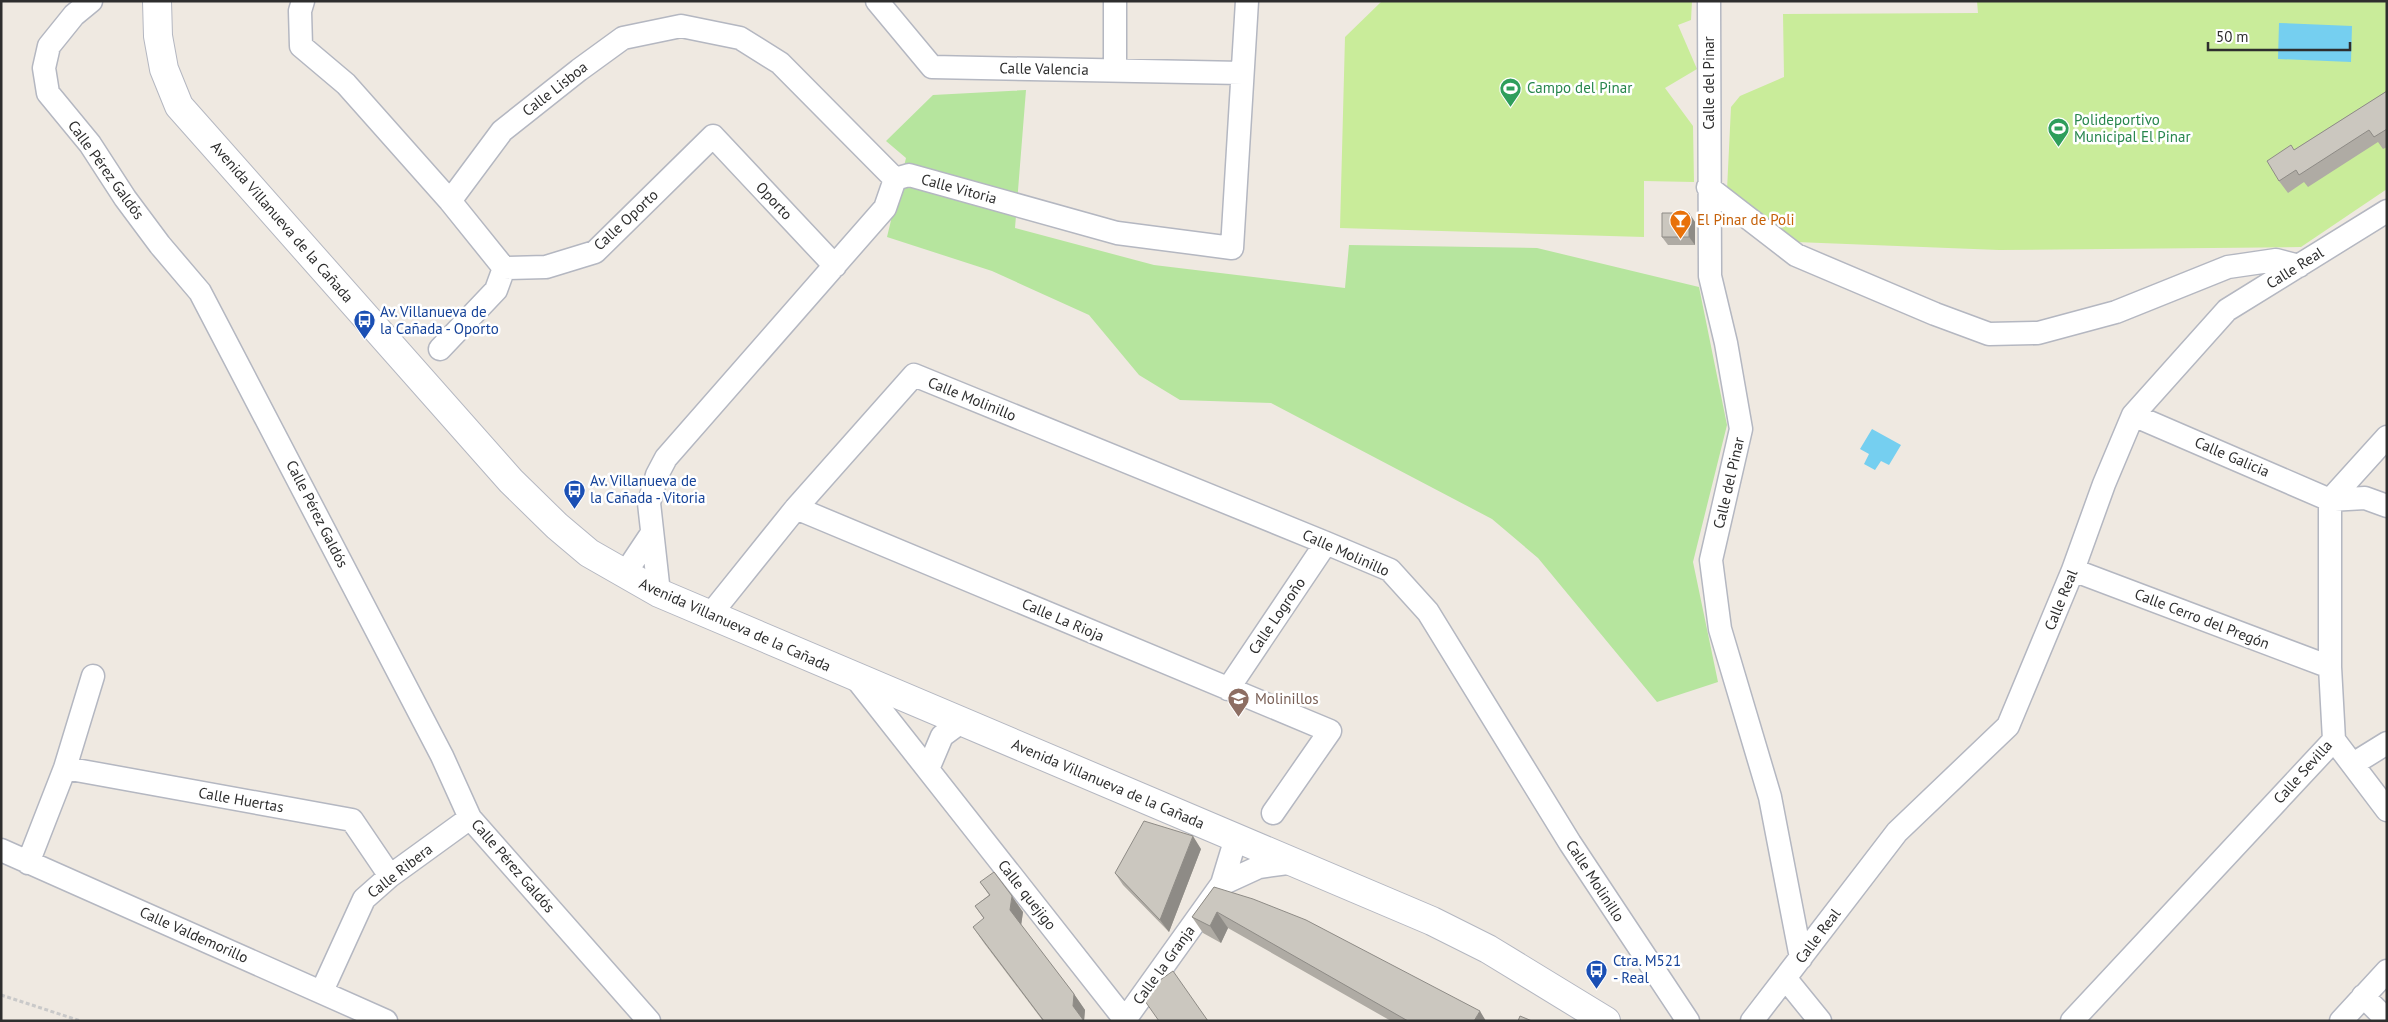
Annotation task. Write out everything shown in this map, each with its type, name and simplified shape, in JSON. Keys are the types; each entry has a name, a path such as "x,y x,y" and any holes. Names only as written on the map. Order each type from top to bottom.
{"main road":[{"name":"Avenida Villanueva de la Cañada","path":"157,1 158,36 164,69 180,106 511,481 557,526 583,548 624,575 659,594 1294,862 1377,900 1432,921 1488,949 1606,1021"},
{"name":"Avenida Villanueva de la Cañada","path":"1377,900 1480,961 1572,1021"}],"street":[{"name":"Calle Pérez Galdós","path":"91,1 74,15 49,46 44,68 48,93 90,144 125,198 160,245 200,292 437,747 470,818 649,1021"},
{"path":"303,1 300,11 301,46 346,84 450,201 504,268 496,290 440,349"},
{"name":"Calle Valencia","path":"877,1 932,67 1242,73"},
{"path":"1115,1 1115,70"},
{"name":"Calle Vitoria","path":"895,179 909,175 1117,233 1232,248 1247,1"},
{"name":"Calle del Pinar","path":"1709,1 1708,187 1710,276 1726,342 1741,429 1712,560 1720,630 1770,797 1801,958"},
{"name":"Calle Lisboa","path":"450,201 502,131 579,70 623,38 681,26 740,38 780,63 895,179"},
{"name":"Oporto","path":"713,136 836,266"},
{"name":"Calle Oporto","path":"504,268 546,267 595,252 713,136"},
{"path":"659,594 649,503 657,475 666,458 885,208 895,179"},
{"path":"1708,187 1796,255 1935,314 1989,334 2038,333 2116,312 2228,266 2276,260 2299,266"},
{"name":"Calle Real","path":"1752,1021 1897,832 2008,726 2074,570 2104,484 2133,415 2226,310 2387,212"},
{"name":"Calle Molinillo","path":"796,508 914,375 1390,570 1428,612 1570,843 1688,1021"},
{"name":"Calle Galicia","path":"2133,415 2330,500"},
{"path":"2330,500 2387,437"},
{"path":"2330,500 2366,498 2387,506"},
{"name":"Calle Sevilla","path":"2072,1021 2334,740 2330,667 2330,500"},
{"path":"710,615 796,508"},
{"name":"Calle La Rioja","path":"796,508 1330,731 1272,813"},
{"path":"624,575 652,533"},
{"name":"Calle Logroño","path":"1228,689 1326,543"},
{"name":"Calle Cerro del Pregón","path":"2074,570 2330,667"},
{"path":"28,864 65,768 93,676"},
{"name":"Calle quejigo","path":"855,677 1125,1020"},
{"path":"928,769 942,736 961,722"},
{"path":"2334,740 2387,810"},
{"path":"2353,764 2387,743"},
{"name":"Calle Huertas","path":"65,768 352,820 390,876"},
{"name":"Calle Ribera","path":"322,991 364,899 390,876 470,818"},
{"name":"Calle la Granja","path":"1125,1020 1222,884 1236,838"},
{"name":"Calle Valdemorillo","path":"1,850 28,864 322,991 386,1021"},
{"name":"Calle la Granja","path":"1222,884 1259,867 1294,862"},
{"path":"2340,1021 2387,971"},
{"path":"1785,978 1820,1021"},
{"path":"2363,996 2387,1020"}],"path":[{"path":"1,995 81,1021"}],"green space":[{"name":"Campo del Pinar","path":"1382,1 1692,1 1691,20 1678,25 1697,69 1665,88 1693,126 1694,182 1644,181 1644,237 1340,228 1345,37"},
{"name":"Polideportivo Municipal El Pinar","path":"1977,1 2387,1 2387,189 2301,247 1999,250 1796,242 1727,190 1731,107 1740,96 1784,77 1783,14 1978,13"},
{"path":"1026,90 1015,228 1154,265 1345,288 1349,245 1537,248 1699,287 1727,425 1693,562 1718,682 1657,702 1538,558 1492,519 1271,403 1180,400 1139,375 1089,315 992,271 887,237 906,158 886,141 933,95"}],"water":[{"path":"2279,23 2352,26 2351,62 2278,59"},
{"path":"1872,429 1901,445 1889,465 1881,461 1875,470 1864,464 1869,454 1860,449"}],"building":[{"path":"2387,91 2387,129 2374,137 2369,130 2299,175 2296,170 2279,181 2267,161 2291,145 2294,150"},
{"path":"1662,213 1689,213 1689,237 1662,237"},
{"path":"1144,821 1193,836 1160,920 1115,873"},
{"path":"994,872 1012,896 1010,910 1074,994 1073,1006 1084,1021 1044,1021 973,927 984,918 975,906 990,895 980,882"},
{"path":"1214,887 1253,899 1306,920 1480,1011 1474,1021 1408,1021 1217,912 1210,926 1192,917"},
{"path":"1173,971 1208,1021 1159,1021 1140,994"},
{"path":"1520,1016 1532,1021 1518,1021"}],"place":[{"name":"Campo del Pinar","path":"1511,107"},
{"name":"Polideportivo Municipal El Pinar","path":"2058,148"},
{"name":"El Pinar de Poli","path":"1681,239"},
{"name":"Av. Villanueva de la Cañada - Oporto","path":"364,340"},
{"name":"Av. Villanueva de la Cañada - Vitoria","path":"574,509"},
{"name":"Molinillos","path":"1239,718"},
{"name":"Ctra. M521 - Real","path":"1597,989"}]}
